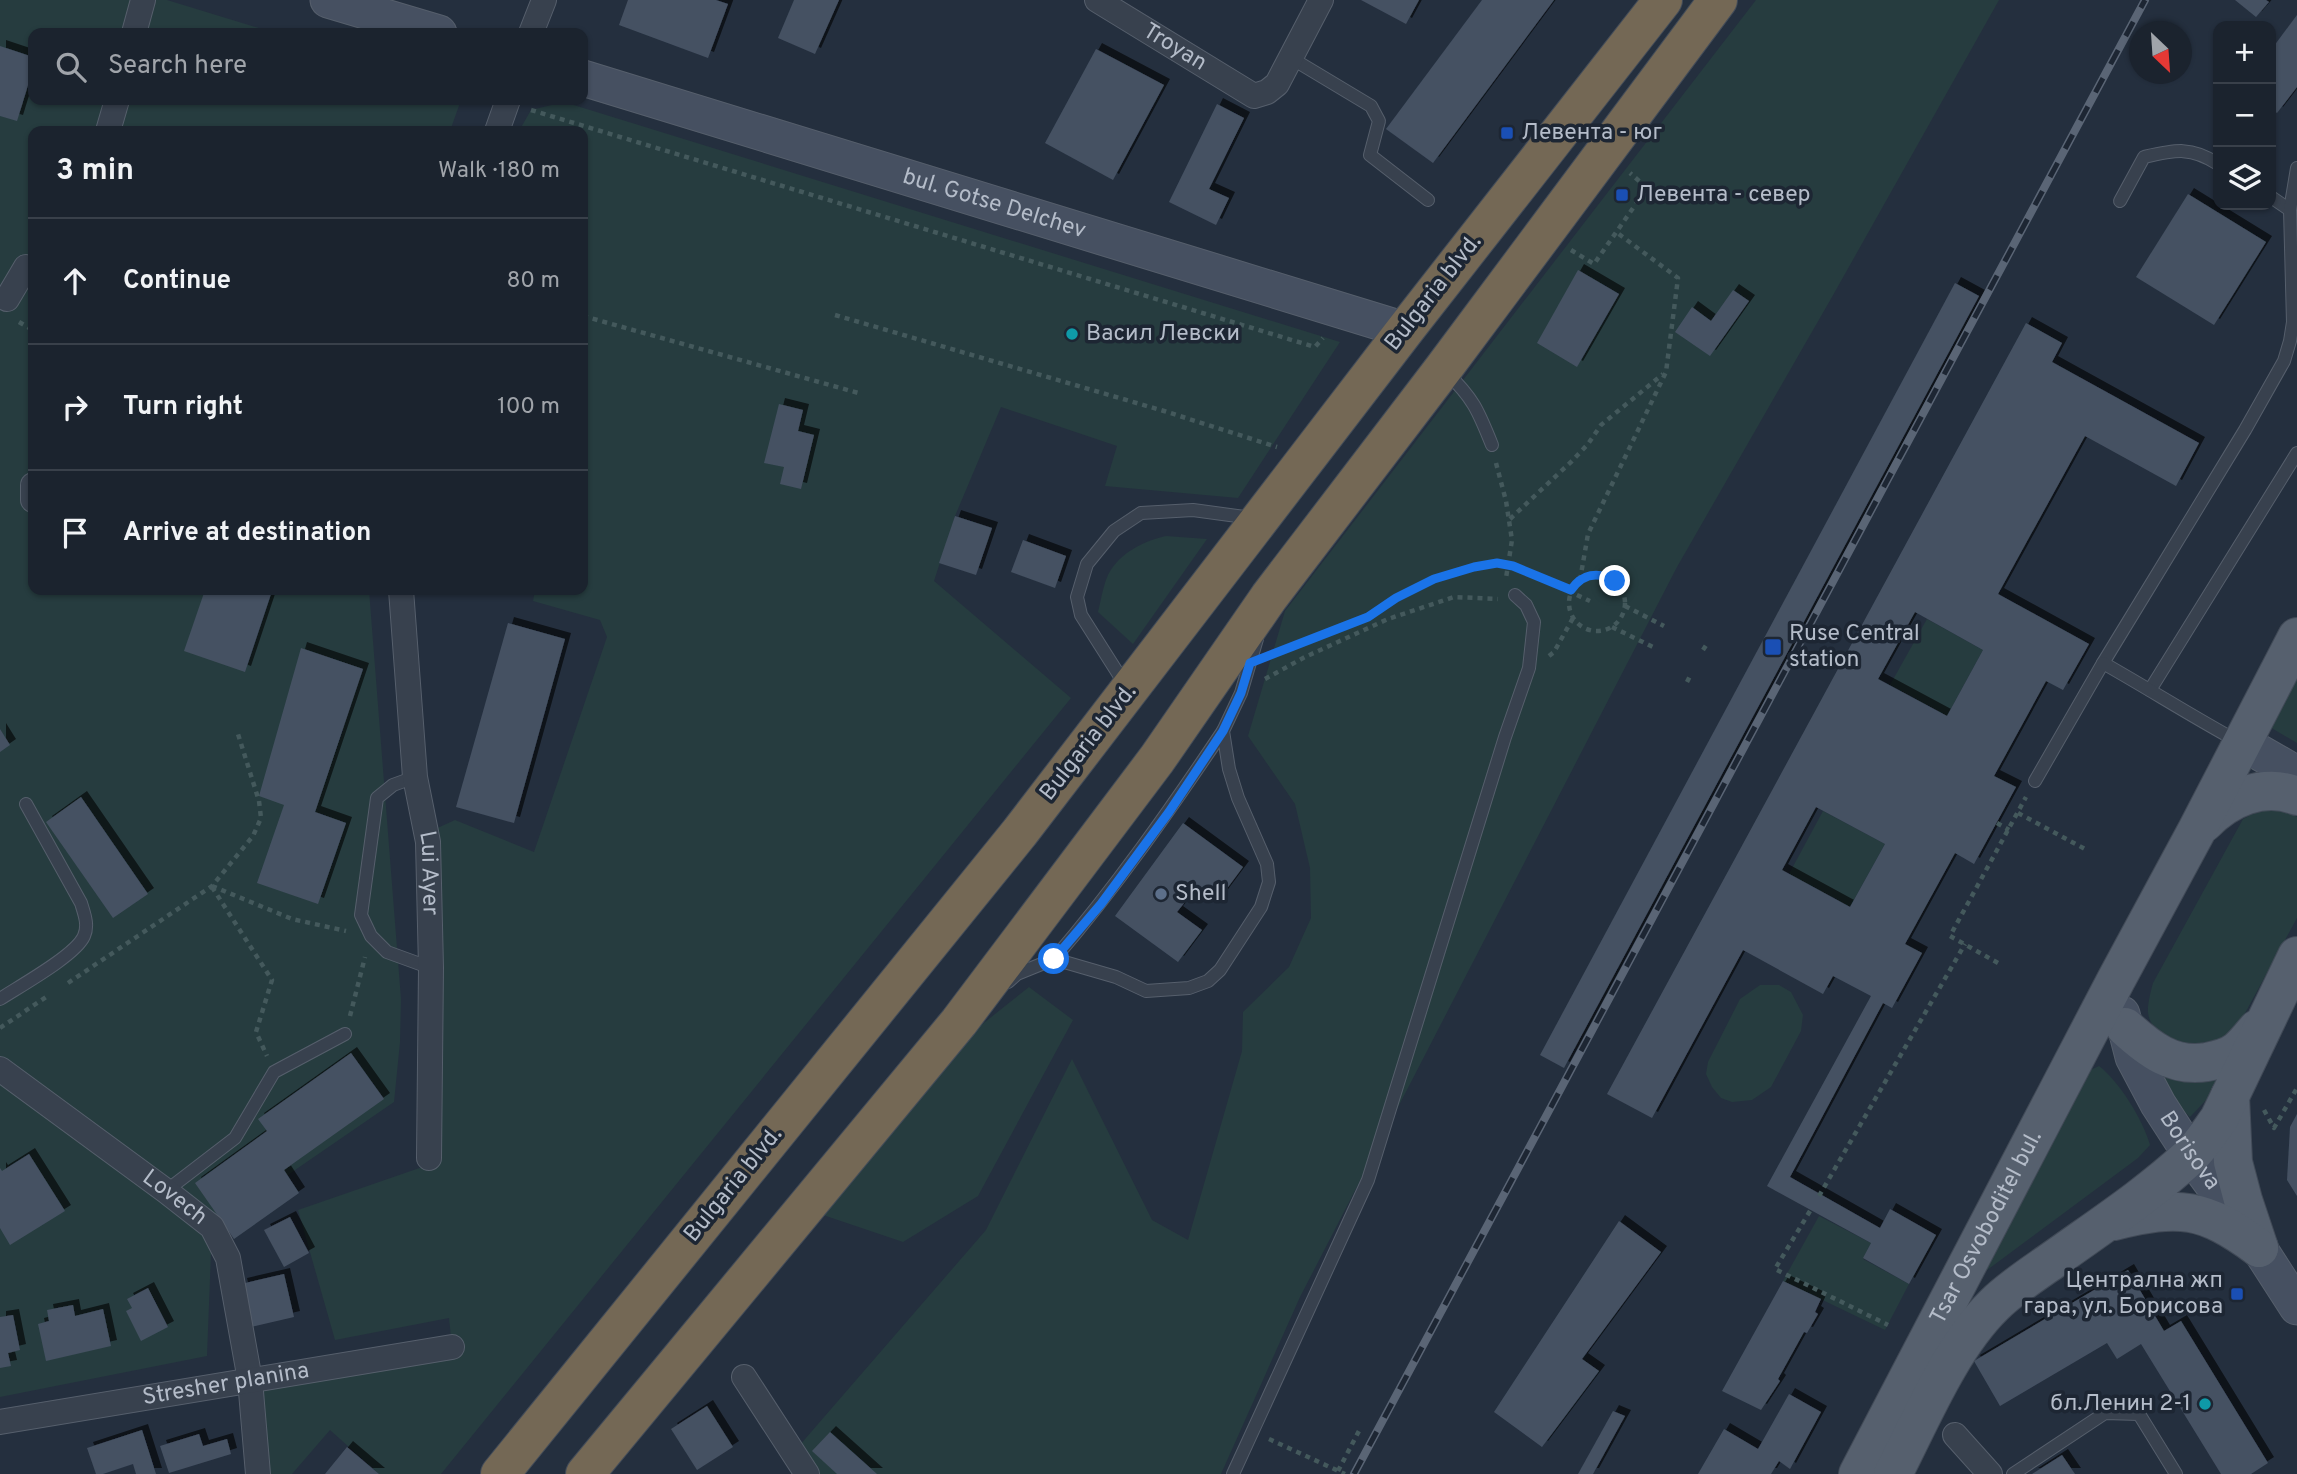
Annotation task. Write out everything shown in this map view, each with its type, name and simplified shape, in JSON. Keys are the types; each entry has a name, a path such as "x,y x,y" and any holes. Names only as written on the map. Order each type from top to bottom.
{"highway":[{"name":"Bulgaria blvd.","path":"500,1474 1020,832 1405,330 1663,0"},
{"path":"585,1474 959,1022 1157,759 1269,597 1718,0"}],"main road":[{"path":"328,0 422,28"},
{"name":"bul. Gotse Delchev","path":"588,80 1405,330"},
{"name":"Tsar Osvoboditel bul.","path":"1858,1474 2297,637"},
{"path":"2243,743 2297,774"},
{"path":"2197,830 2231,801 2254,793 2276,791 2297,796"},
{"path":"2125,1027 2159,1054 2173,1060 2194,1064 2237,1052 2264,1021 2297,956"},
{"name":"Borisova","path":"2116,980 2133,1057 2143,1078 2191,1155 2259,1248 2297,1307"},
{"name":"Tsar Osvoboditel bul.","path":"1893,1474 1951,1362 1969,1332 1993,1305 2151,1188 2191,1155 2219,1119 2245,1100 2264,1021"},
{"path":"2245,1100 2233,1162 2259,1248"},
{"path":"2103,1224 2148,1213 2176,1210 2203,1216 2230,1227 2259,1248"}],"street":[{"path":"135,28 143,0"},
{"path":"533,28 544,0"},
{"name":"Troyan","path":"1097,0 1254,96 1267,92 1277,84 1291,58"},
{"path":"1291,58 1321,0"},
{"path":"109,126 116,105"},
{"path":"499,126 506,105"},
{"path":"7,299 28,262"},
{"name":"Lui Ayer","path":"401,595 415,777 428,842 431,968 429,1158"},
{"name":"Lovech","path":"0,1069 212,1227 223,1244 228,1258 250,1380 258,1474"},
{"name":"Stresher planina","path":"0,1422 452,1347"},
{"path":"744,1377 807,1474"},
{"path":"1955,1435 1990,1474"}],"lane":[{"path":"1291,58 1371,106 1379,121 1370,155 1428,200"},
{"path":"2120,201 2144,157 2184,151 2201,152 2213,160"},
{"path":"2035,781 2284,361 2293,322 2290,209 2297,168"},
{"path":"2276,200 2290,209"},
{"path":"1443,369 1468,393 1479,411 1492,445"},
{"path":"2150,690 2297,453"},
{"path":"1128,691 1081,615 1077,597 1087,564 1114,531 1141,513 1193,510 1260,519"},
{"path":"1233,1474 1368,1180 1414,1037 1505,737 1530,668 1534,622 1526,605 1515,594"},
{"path":"959,1022 1017,974 1054,959 1116,884 1169,812 1223,731 1241,693 1269,597"},
{"path":"2103,663 2179,709 2243,743"},
{"path":"1054,959 1116,977 1146,990 1189,988 1208,981 1220,970 1261,907 1269,882 1267,864 1229,769 1223,731"},
{"path":"415,777 393,785 377,797 361,915 371,936 387,952 431,968"},
{"path":"0,999 76,948 85,934 86,920 81,903 26,804"},
{"path":"166,1191 235,1138 274,1072 345,1034"},
{"path":"2013,1474 2105,1413 2139,1414 2176,1474"}],"path":[{"path":"520,105 1315,347 1324,337"},
{"path":"1594,264 1647,188"},
{"path":"1580,580 1588,534 1666,372 1678,278 1616,232"},
{"path":"835,315 1308,456"},
{"path":"588,317 862,394"},
{"path":"1510,520 1572,461 1601,425 1666,372"},
{"path":"1241,693 1305,657 1388,619 1454,597 1494,600 1515,594 1506,580 1512,540 1510,520 1492,445"},
{"path":"1250,663 1368,617 1396,598 1434,579 1474,567 1497,563 1508,565 1571,590 1590,601"},
{"path":"1588,576 1607,576 1621,588 1625,606 1621,618 1612,627 1595,631 1579,625 1573,618 1568,600 1571,590 1580,580 1588,576"},
{"path":"1625,606 1664,626"},
{"path":"1612,627 1653,647"},
{"path":"1703,650 1707,643"},
{"path":"1687,682 1690,676"},
{"path":"67,983 212,886 253,836 261,818 259,801 238,734"},
{"path":"1998,963 1950,936 2035,781"},
{"path":"2018,813 2085,849"},
{"path":"1997,823 2009,830"},
{"path":"212,886 292,919 371,936 345,1034"},
{"path":"212,886 272,980 256,1032 274,1072"},
{"path":"1819,1196 1965,944"},
{"path":"0,1028 56,991"},
{"path":"2245,1100 2274,1128 2297,1088"},
{"path":"1810,1211 1775,1269 1888,1325"},
{"path":"1338,1471 1360,1429"},
{"path":"1252,1431 1345,1474"}],"green space":[{"path":"0,0 167,0 259,28 28,28 28,105 459,105 452,126 28,126 28,595 369,595 401,999 394,1102 212,1227 207,1356 0,1397"},
{"path":"1756,0 1999,0 1677,567 1300,1297 1221,1474 820,1474 799,1446 986,1230 1072,1059 1152,1220 1188,1240 1242,1051 1243,1012 1289,967 1311,918 1310,868 1295,804 1248,736 1285,611"},
{"path":"552,105 574,105 1340,342 1238,498 1105,486 1117,446 1001,407 955,516 934,581 1071,698 441,1474 379,1474 330,1430 292,1474 258,1474 250,1380 452,1347 449,1318 335,1340 298,1210 434,1163 433,830 455,820 534,852 607,637 600,620 533,601 534,595 588,595 588,126 522,126 531,110"},
{"path":"1166,536 1207,539 1133,644 1098,612 1105,584 1113,567 1125,554 1149,541"},
{"path":"1927,619 1983,650 1947,716 1890,685"},
{"path":"2297,666 2297,743 2268,726"},
{"path":"2264,808 2287,809 2297,817 2297,918 2238,1026 2221,1041 2173,1046 2153,1025 2148,1013 2153,983 2243,819"},
{"path":"1823,811 1885,844 1850,907 1789,874"},
{"path":"1760,985 1779,985 1791,992 1803,1015 1801,1031 1771,1087 1752,1100 1732,1102 1721,1098 1712,1087 1706,1074 1708,1062 1740,999"},
{"path":"1029,987 1073,1020 978,1196 903,1242 823,1215 980,1026"},
{"path":"2099,1066 2129,1102 2150,1145 2138,1158 1971,1282 2082,1074"},
{"path":"2150,1067 2221,1079 2190,1117 2169,1096"},
{"path":"1819,1216 1871,1243 1863,1259 1909,1284 1885,1330 1783,1281"}],"building":[{"path":"628,0 716,0 728,4 708,58 619,25"},
{"path":"794,0 839,0 815,54 778,38"},
{"path":"1361,0 1419,0 1406,24"},
{"path":"1482,0 1554,0 1433,163 1386,129"},
{"path":"2235,0 2266,0 2269,2 2256,17"},
{"path":"2297,15 2297,87 2277,113 2276,112 2276,43"},
{"path":"0,46 28,55 28,85 17,121 0,116"},
{"path":"1096,49 1164,85 1113,180 1045,143"},
{"path":"1217,104 1244,118 1209,189 1229,198 1216,225 1169,202"},
{"path":"2188,194 2266,242 2214,325 2136,277"},
{"path":"1578,270 1619,294 1577,367 1537,343"},
{"path":"1955,283 1979,296 1564,1068 1540,1055"},
{"path":"1733,290 1749,301 1710,356 1675,332 1692,307 1711,321"},
{"name":"Ruse Central station","path":"2026,323 2062,343 2052,362 2199,443 2176,486 2085,436 1998,594 2089,644 2063,690 2046,681 1994,776 2016,787 1974,864 1955,853 1905,944 1922,953 1892,1008 1883,1003 1790,1177 1880,1228 1890,1209 1936,1235 1909,1284 1863,1258 1871,1243 1767,1186 1871,996 1833,976 1823,994 1743,950 1652,1118 1607,1094","holes":["1915,612 1983,650 1947,716 1878,679","1816,807 1885,844 1850,907 1782,870"]},
{"path":"779,404 803,410 798,431 814,435 801,489 780,484 784,467 764,463"},
{"path":"955,516 992,528 976,575 939,563"},
{"path":"1023,540 1066,556 1055,588 1011,572"},
{"path":"203,595 271,595 245,672 184,651"},
{"path":"508,623 565,639 514,823 456,807"},
{"path":"301,648 363,669 315,812 346,823 318,904 257,883 284,805 259,796"},
{"path":"0,729 10,745 0,752"},
{"path":"81,797 148,894 113,918 46,822"},
{"name":"Shell","path":"1183,823 1243,867 1217,902 1197,887 1177,912 1202,930 1178,962 1115,916"},
{"path":"351,1053 384,1099 284,1170 299,1193 234,1239 195,1183 267,1131 258,1119"},
{"path":"2297,1114 2297,1196 2287,1180 2290,1127"},
{"path":"29,1154 65,1211 10,1245 0,1228 0,1168 2,1171"},
{"path":"290,1217 309,1253 284,1267 264,1230"},
{"path":"1619,1221 1661,1252 1582,1359 1599,1371 1542,1447 1494,1412"},
{"path":"2128,1270 2164,1331 2181,1321 2268,1463 2251,1474 2221,1474 2141,1344 2117,1359 2107,1343 2000,1406 1974,1361"},
{"path":"284,1274 294,1317 251,1327 241,1284"},
{"path":"1783,1281 1821,1299 1815,1312 1818,1314 1807,1333 1804,1332 1778,1379 1780,1381 1761,1410 1722,1391"},
{"path":"148,1288 168,1327 141,1341 126,1311 132,1308 127,1299"},
{"path":"73,1305 75,1316 103,1309 111,1346 46,1361 38,1324 49,1321 47,1310"},
{"path":"13,1315 20,1350 8,1353 11,1366 0,1368 0,1317"},
{"path":"1789,1394 1821,1412 1790,1469 1779,1461 1771,1474 1698,1474 1724,1429 1758,1449"},
{"path":"707,1406 733,1447 697,1470 671,1429"},
{"path":"1613,1411 1625,1416 1593,1474 1578,1474"},
{"path":"142,1430 156,1474 136,1474 133,1464 96,1474 87,1448"},
{"path":"830,1432 877,1474 837,1474 812,1451"},
{"path":"199,1434 203,1446 227,1439 231,1454 169,1473 160,1446"},
{"path":"347,1447 379,1474 325,1474"},
{"path":"2062,1455 2075,1474 2032,1474"}],"railway":[{"path":"1354,1474 2145,0"}],"place":[{"name":"Левента - юг","path":"1507,133"},
{"name":"Левента - север","path":"1622,195"},
{"name":"Васил Левски","path":"1072,334"},
{"name":"Ruse Central station","path":"1773,647"},
{"name":"Shell","path":"1161,894"},
{"name":"Централна жп гара, ул. Борисова","path":"2237,1294"},
{"name":"бл.Ленин 2-1","path":"2205,1404"}],"route":[{"path":"1054,959 1101,904 1169,812 1223,731 1241,693 1250,663 1368,617 1396,598 1434,579 1474,567 1497,563 1513,566 1571,590 1588,576 1598,574 1615,581"}]}
